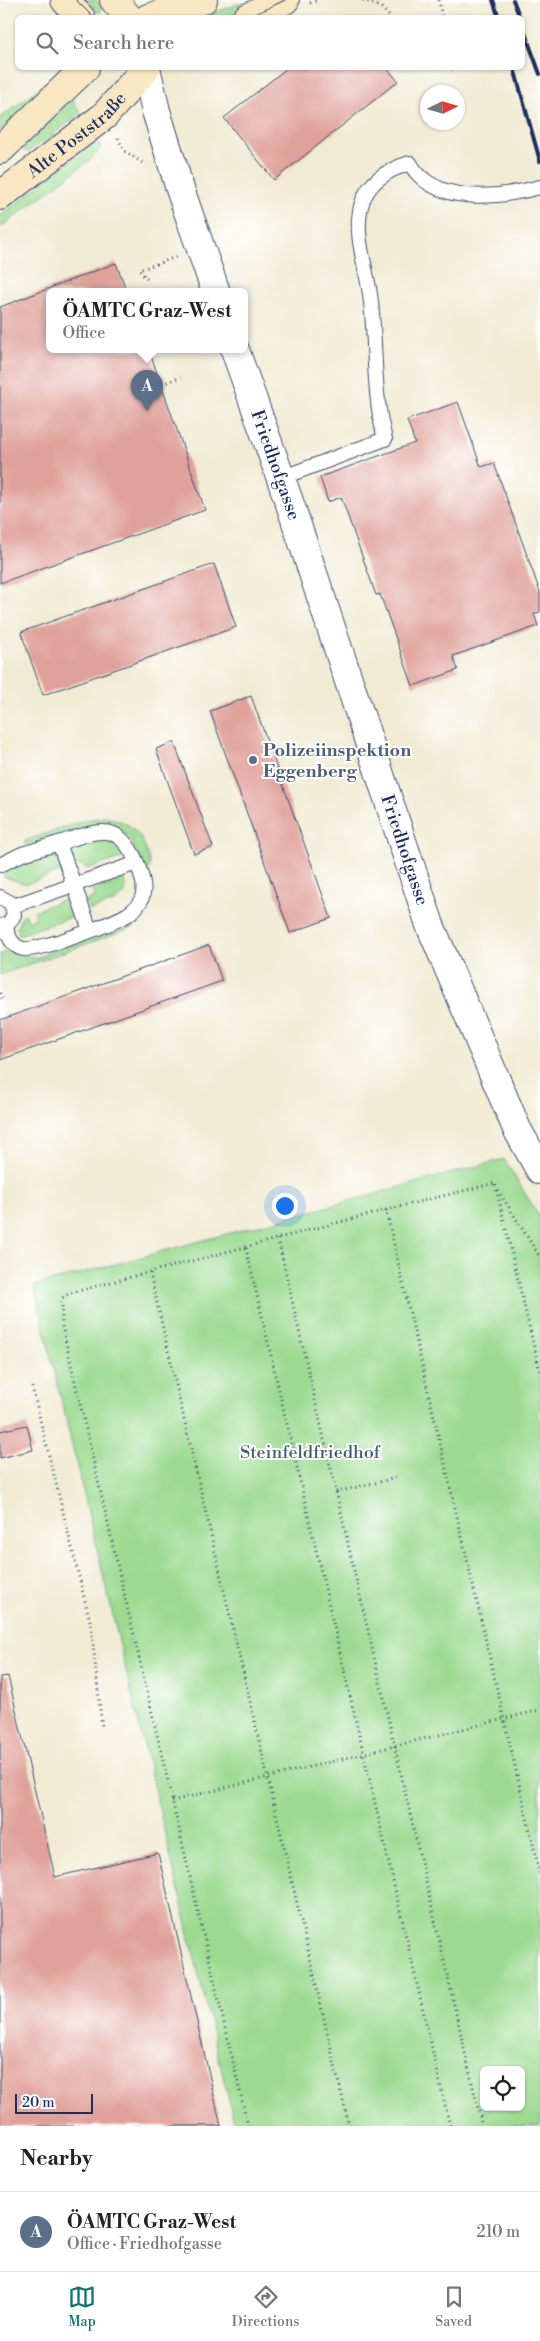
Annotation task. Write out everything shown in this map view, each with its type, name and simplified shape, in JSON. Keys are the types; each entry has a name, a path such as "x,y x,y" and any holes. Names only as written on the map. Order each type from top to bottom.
{"main road":[{"path":"65,0 78,15"},
{"path":"114,0 126,15"},
{"path":"157,15 203,0"},
{"path":"253,15 285,0"},
{"name":"Alte Poststraße","path":"0,150 83,70"},
{"name":"Alte Poststraße","path":"0,196 104,116 144,70"}],"street":[{"path":"146,70 156,111 180,189 215,288"},
{"name":"Friedhofgasse","path":"236,353 281,478 430,925 517,1130 540,1170"}],"lane":[{"path":"281,478 385,439 378,414 371,299 360,238 359,216 364,199 374,183 387,172 410,162 416,173 425,182 461,195 497,195 540,188"},
{"path":"0,865 22,854 95,832 115,833 128,844 144,885 141,900 132,912 90,930 41,948 29,950 21,949 13,944 3,927 14,915 13,906 8,899 0,897"},
{"path":"59,843 90,930"},
{"path":"13,906 137,863"}],"path":[{"path":"363,0 381,7 388,15"},
{"path":"439,0 442,15"},
{"path":"116,134 124,151"},
{"path":"147,279 139,270 186,254"},
{"path":"162,384 180,377"},
{"path":"0,993 3,1001"},
{"path":"248,2126 62,1326 62,1298 70,1293 386,1210 495,1184 540,1257"},
{"path":"496,1186 540,1372"},
{"path":"386,1210 540,1874"},
{"path":"278,1239 482,2126"},
{"path":"246,1248 450,2126"},
{"path":"150,1272 349,2126"},
{"path":"32,1387 91,1625 102,1727"},
{"path":"336,1492 396,1478"},
{"path":"172,1801 540,1710"}],"green space":[{"path":"86,0 97,0 102,11 98,12"},
{"path":"237,4 246,4 231,15 209,15"},
{"path":"54,77 56,78 0,133 0,118"},
{"path":"72,99 81,113 28,152 23,150 24,146"},
{"path":"95,142 101,143 99,151 87,162 0,228 0,216"},
{"path":"104,817 121,821 138,834 149,860 150,866 147,871 128,836 118,830 67,836 59,834 25,845 25,841 85,820"},
{"path":"97,835 113,837 128,856 86,869 82,865 74,865 68,847"},
{"path":"55,852 60,869 59,872 26,884 4,877 4,874 10,868"},
{"path":"124,879 126,889 124,894 114,902 90,910 86,901 95,897 92,890"},
{"path":"71,897 77,915 19,935 17,927 22,916 26,914 28,921 36,918 34,911"},
{"path":"134,920 134,927 0,975 0,954 9,951 20,956 38,957"},
{"name":"Steinfeldfriedhof","path":"504,1159 540,1218 540,2126 235,2126 34,1286"}],"building":[{"path":"284,70 389,70 398,81 274,180 224,118"},
{"path":"116,263 125,288 50,288"},
{"path":"46,290 46,353 150,353 205,510 0,583 0,307"},
{"path":"458,402 481,467 494,463 540,592 540,612 534,614 538,626 453,656 458,670 413,686 380,594 376,595 341,497 328,502 320,477 415,443 407,420"},
{"path":"214,564 236,627 43,695 21,632"},
{"path":"251,696 331,918 290,933 210,711"},
{"path":"174,742 213,847 194,854 156,749"},
{"path":"209,945 222,981 0,1060 0,1020"},
{"path":"27,1425 33,1450 0,1458 0,1431"},
{"path":"8,1676 55,1877 158,1853 221,2126 0,2126 0,1677"}],"tram line":[{"path":"76,0 91,15"},
{"path":"253,15 285,0"}],"railway":[{"path":"493,0 498,15"},
{"path":"513,0 519,15"},
{"path":"525,33 540,74"},
{"path":"515,70 540,161"}],"place":[{"name":"ÖAMTC Graz-West","path":"147,411"},
{"name":"Polizeiinspektion Eggenberg","path":"253,760"}]}
